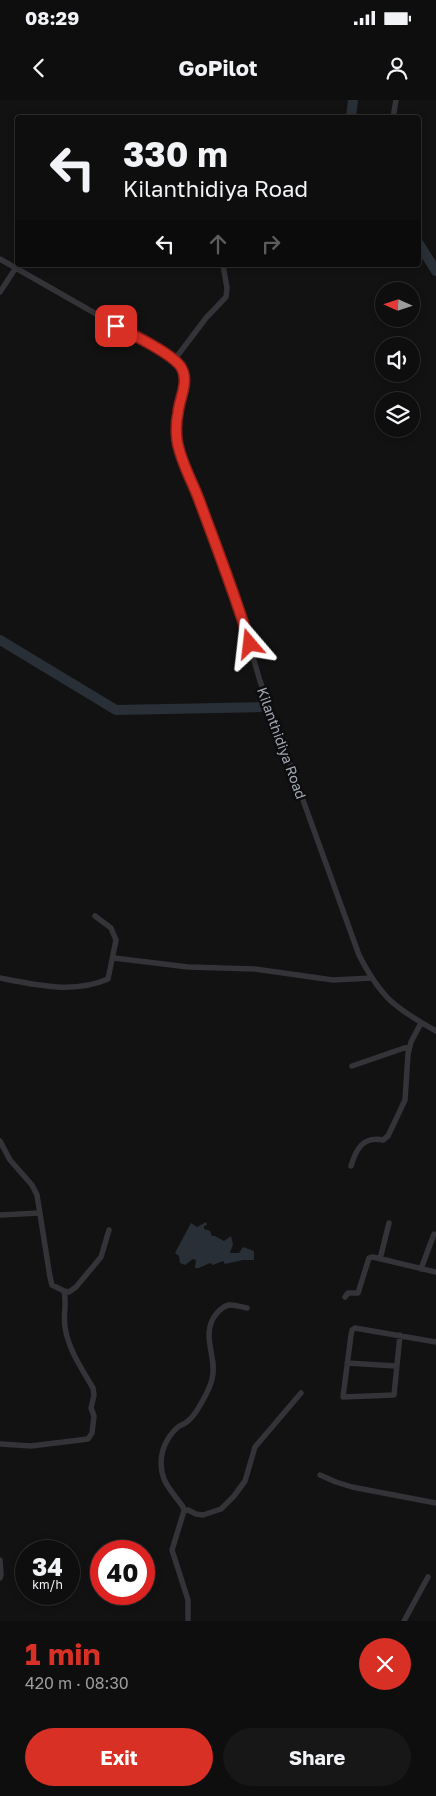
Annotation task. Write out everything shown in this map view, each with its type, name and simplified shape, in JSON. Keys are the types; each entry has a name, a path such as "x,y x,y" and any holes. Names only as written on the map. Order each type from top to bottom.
{"street":[{"path":"394,115 396,100"},
{"path":"0,259 175,359 206,318 226,297 227,288 223,267"},
{"path":"0,292 15,268"},
{"name":"Kilanthidiya Road","path":"175,359 182,369 184,376 176,427 181,457 189,473 235,600 260,680 359,955 372,978 388,1000 403,1012 436,1031"},
{"path":"0,978 54,986 79,987 108,979 114,958 116,940 110,928 95,916"},
{"path":"114,958 188,967 255,969 333,980 372,978"},
{"path":"351,1166 355,1154 364,1143 370,1139 383,1140 388,1136 405,1100 406,1070 410,1046 422,1023"},
{"path":"352,1066 410,1046"},
{"path":"0,1141 10,1160 32,1185 37,1195 52,1285 69,1292 76,1286 101,1257 109,1230"},
{"path":"0,1215 39,1213"},
{"path":"380,1259 389,1223"},
{"path":"422,1269 434,1234"},
{"path":"344,1297 348,1293 358,1293 369,1258 373,1257 436,1272"},
{"path":"1,1444 31,1446 88,1439 92,1433 94,1416 91,1408 94,1395 93,1388 70,1348 64,1326 64,1291"},
{"path":"188,1621 188,1600 172,1550 184,1511 164,1479 161,1462 163,1448 172,1434 189,1421 203,1401 212,1379 213,1363 210,1352 209,1333 213,1318 223,1306 230,1304 247,1308"},
{"path":"400,1335 394,1395 343,1397 352,1330 355,1328 400,1335 436,1342"},
{"path":"347,1363 396,1366"},
{"path":"184,1511 188,1510 196,1514 203,1514 221,1510 245,1481 255,1447 301,1393"},
{"path":"320,1474 352,1487 436,1503"},
{"path":"0,1560 0,1578"},
{"path":"404,1621 428,1577"}],"shaded area":[{"path":"206,1222 207,1225 204,1226 204,1229 210,1231 212,1236 224,1241 231,1236 233,1244 230,1253 239,1253 243,1247 254,1251 254,1260 243,1260 225,1264 223,1261 213,1265 210,1263 199,1268 195,1268 196,1260 193,1259 185,1265 180,1263 179,1256 175,1253 191,1223 197,1227"}],"waterway":[{"path":"351,115 353,100"},
{"path":"421,247 436,271"},
{"path":"0,640 116,710 263,707"}],"route":[{"path":"116,326 175,359 182,369 184,376 183,387 176,427 181,457 189,473 214,540 250,644"}]}
